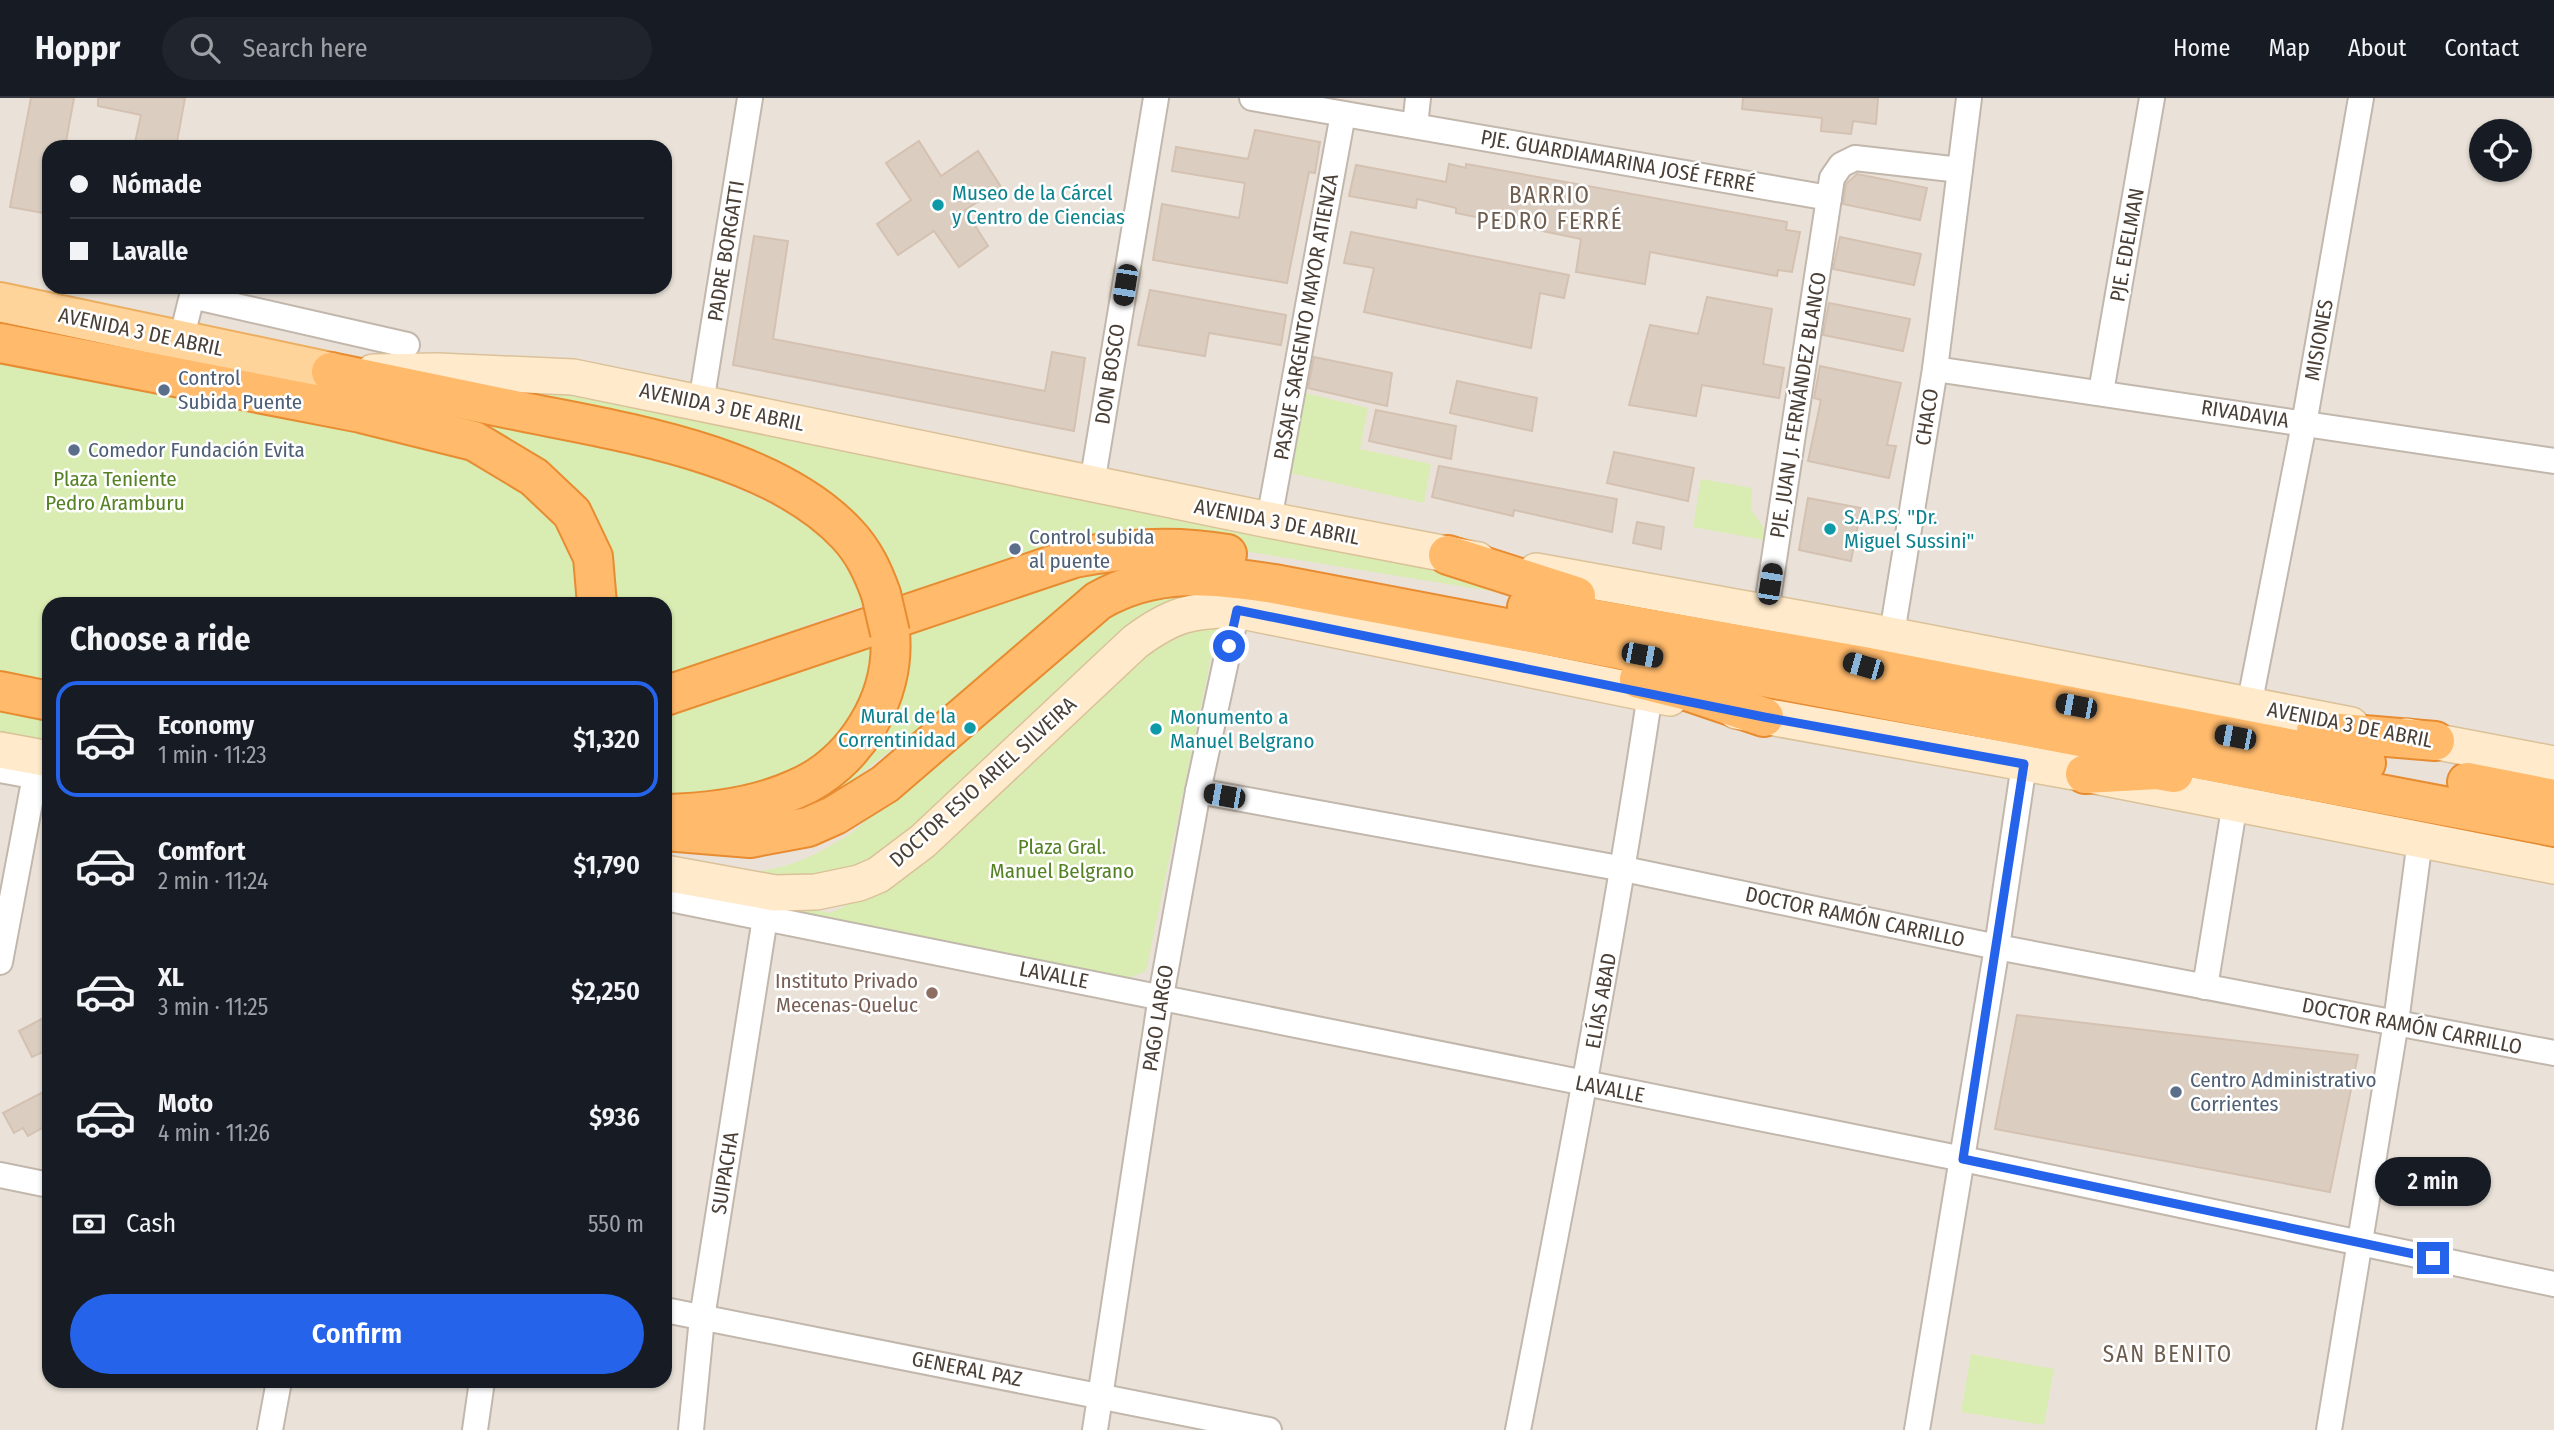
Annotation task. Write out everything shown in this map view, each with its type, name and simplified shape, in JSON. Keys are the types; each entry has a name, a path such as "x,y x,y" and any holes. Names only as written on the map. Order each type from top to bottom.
{"highway":[{"path":"0,343 361,413 474,441 534,477 572,513 593,557 596,597"},
{"path":"331,372 627,432 682,446 728,463 795,496 832,520 862,552 881,594 890,633 889,665 878,705 868,725 839,761 816,778 779,796 719,809 672,813"},
{"name":"AVENIDA 3 DE ABRIL","path":"672,694 1040,568 1107,552 1154,548 1219,552 1880,682 2554,827"},
{"path":"1448,555 1596,602 1763,638 1880,682"},
{"name":"AVENIDA 3 DE ABRIL","path":"672,832 750,838 808,827 835,816 885,784 1078,616 1113,593 1135,583 1164,576 1203,574 1274,584 1371,604 1880,682 2049,701 2554,799"},
{"path":"1371,604 1457,635 1684,690 1764,717"},
{"path":"0,691 42,700"},
{"path":"2049,701 2161,708 2319,731 2435,741"},
{"path":"2085,774 2157,770 2310,795 2434,802"}],"main road":[{"name":"AVENIDA 3 DE ABRIL","path":"0,302 331,372 438,370 573,377 1269,520 1766,612 1880,682 2024,764 2554,866"},
{"name":"DOCTOR ESIO ARIEL SILVEIRA","path":"672,874 775,893 816,892 859,883 878,875 923,841 1153,629 1182,614 1198,610 1237,610"},
{"name":"AVENIDA 3 DE ABRIL","path":"1237,610 1764,717 1880,682 2249,706 2554,764"},
{"path":"0,750 42,770"}],"street":[{"name":"PADRE BORGATTI","path":"701,403 750,98"},
{"name":"DON BOSCO","path":"1092,484 1156,98"},
{"name":"PJE. GUARDIAMARINA JOSÉ FERRÉ","path":"1252,98 1829,198"},
{"path":"1415,125 1418,98"},
{"name":"CHACO","path":"1880,682 1935,369 1969,98"},
{"name":"PJE. EDELMAN","path":"2102,392 2152,98"},
{"name":"MISIONES","path":"2249,706 2304,424 2361,98"},
{"name":"PASAJE SARGENTO MAYOR ATIENZA","path":"1269,520 1343,114"},
{"path":"1829,198 1832,178 1841,165 1855,158 1960,170"},
{"name":"PJE. JUAN J. FERNÁNDEZ BLANCO","path":"1766,612 1829,198"},
{"path":"181,341 192,296 407,345"},
{"name":"RIVADAVIA","path":"1935,369 2554,461"},
{"name":"PAGO LARGO","path":"1095,1430 1161,996 1198,791 1237,610"},
{"name":"ELÍAS ABAD","path":"1518,1430 1586,1084 1624,869 1650,694"},
{"path":"1917,1430 1963,1159 2024,764"},
{"path":"0,770 42,771"},
{"path":"0,962 42,780"},
{"name":"DOCTOR RAMÓN CARRILLO","path":"1198,791 1624,869 1997,947 2554,1053"},
{"path":"2205,987 2235,803"},
{"path":"2329,1430 2396,1022 2420,840"},
{"name":"LAVALLE","path":"672,899 1963,1159 2554,1284"},
{"name":"SUIPACHA","path":"691,1430 702,1318 765,918"},
{"path":"0,1175 42,1184"},
{"name":"GENERAL PAZ","path":"672,1312 1101,1394 1269,1430"},
{"path":"270,1430 278,1388"},
{"path":"475,1430 481,1388"}],"shaded area":[{"path":"0,98 2554,98 2554,1430 0,1430"}],"green space":[{"name":"Plaza Teniente Pedro Aramburu","path":"0,354 470,448 552,515 575,553 580,597 42,597 42,743 0,735"},
{"path":"537,382 1497,578 1595,608 1207,545 898,613 861,529 453,385"},
{"path":"329,387 609,446 687,469 756,497 812,529 849,566 865,605 672,673 672,597 611,597 585,512"},
{"path":"1304,393 1368,408 1360,449 1431,464 1424,503 1286,472"},
{"path":"1701,479 1752,488 1751,510 1766,531 1765,540 1693,527"},
{"path":"1174,556 1064,616 820,805 790,817 720,819 813,791 901,625 1063,569"},
{"path":"1225,590 1186,606 922,831 850,880 717,875 756,872 786,865 815,854 850,834 1091,633 1083,627 1142,593"},
{"name":"Plaza Gral. Manuel Belgrano","path":"1218,624 1146,971 1129,978 672,889 672,882 830,913 863,898 1142,642"},
{"path":"875,642 874,662 860,703 823,756 768,784 672,799 672,708"},
{"path":"1971,1354 2054,1369 2044,1425 1961,1412"}],"building":[{"path":"31,98 74,98 66,140 42,140 42,213 10,207"},
{"path":"98,98 185,98 177,140 136,140 141,115 98,106"},
{"path":"1743,98 1878,98 1876,124 1853,121 1851,134 1821,131 1822,118 1742,109"},
{"path":"1255,130 1320,142 1315,173 1309,172 1287,283 1153,260 1162,204 1239,218 1245,183 1172,171 1176,147 1248,159"},
{"name":"Museo de la Cárcel y Centro de Ciencias","path":"919,141 941,176 978,151 1001,187 965,210 988,246 959,267 934,231 898,255 877,224 911,200 886,163"},
{"path":"1449,164 1466,168 1466,164 1787,222 1786,230 1800,232 1792,272 1778,270 1777,276 1650,252 1645,284 1576,272 1581,239 1456,213 1456,208 1417,199 1416,208 1349,196 1356,165 1446,182"},
{"path":"1857,174 1927,188 1920,220 1843,204 1846,184"},
{"path":"1351,232 1569,275 1564,298 1540,293 1531,348 1364,312 1374,268 1344,263"},
{"path":"754,236 788,241 773,339 1045,391 1052,352 1085,358 1074,431 733,365"},
{"path":"1840,237 1921,254 1914,285 1833,269"},
{"path":"1150,290 1286,315 1281,345 1209,333 1205,356 1138,345"},
{"path":"1707,297 1772,309 1763,364 1784,368 1779,398 1702,385 1696,416 1629,405 1650,325 1698,334"},
{"path":"1829,303 1910,319 1903,351 1823,335"},
{"path":"1314,357 1392,373 1387,406 1308,388"},
{"path":"1820,366 1901,383 1887,445 1896,446 1889,478 1808,461 1821,400 1814,398"},
{"path":"1457,381 1537,398 1532,431 1450,413"},
{"path":"1376,410 1456,426 1451,459 1369,441"},
{"path":"1614,452 1694,468 1688,501 1607,483"},
{"path":"1439,466 1617,499 1612,532 1514,510 1513,516 1432,497"},
{"name":"S.A.P.S. \"Dr. Miguel Sussini\"","path":"1808,498 1861,508 1851,561 1799,550"},
{"path":"1637,522 1664,527 1661,549 1633,543"},
{"name":"Centro Administrativo Corrientes","path":"2017,1015 2358,1055 2330,1192 1995,1129"},
{"path":"42,1019 42,1052 32,1057 19,1031"},
{"path":"42,1093 42,1128 28,1136 23,1128 14,1133 3,1113"}],"place":[{"name":"Museo de la Cárcel y Centro de Ciencias","path":"938,205"},
{"name":"Control Subida Puente","path":"164,390"},
{"name":"Comedor Fundación Evita","path":"74,450"},
{"name":"S.A.P.S. \"Dr. Miguel Sussini\"","path":"1830,529"},
{"name":"Control subida al puente","path":"1015,549"},
{"name":"Mural de la Correntinidad","path":"970,728"},
{"name":"Monumento a Manuel Belgrano","path":"1156,729"},
{"name":"Instituto Privado Mecenas-Queluc","path":"932,993"},
{"name":"Centro Administrativo Corrientes","path":"2176,1092"}],"district":[{"name":"BARRIO PEDRO FERRÉ","path":"1550,208"},
{"name":"SAN BENITO","path":"2168,1354"}],"route":[{"path":"1229,646 1237,610 1764,717 2024,764 1963,1159 2433,1258"}]}
